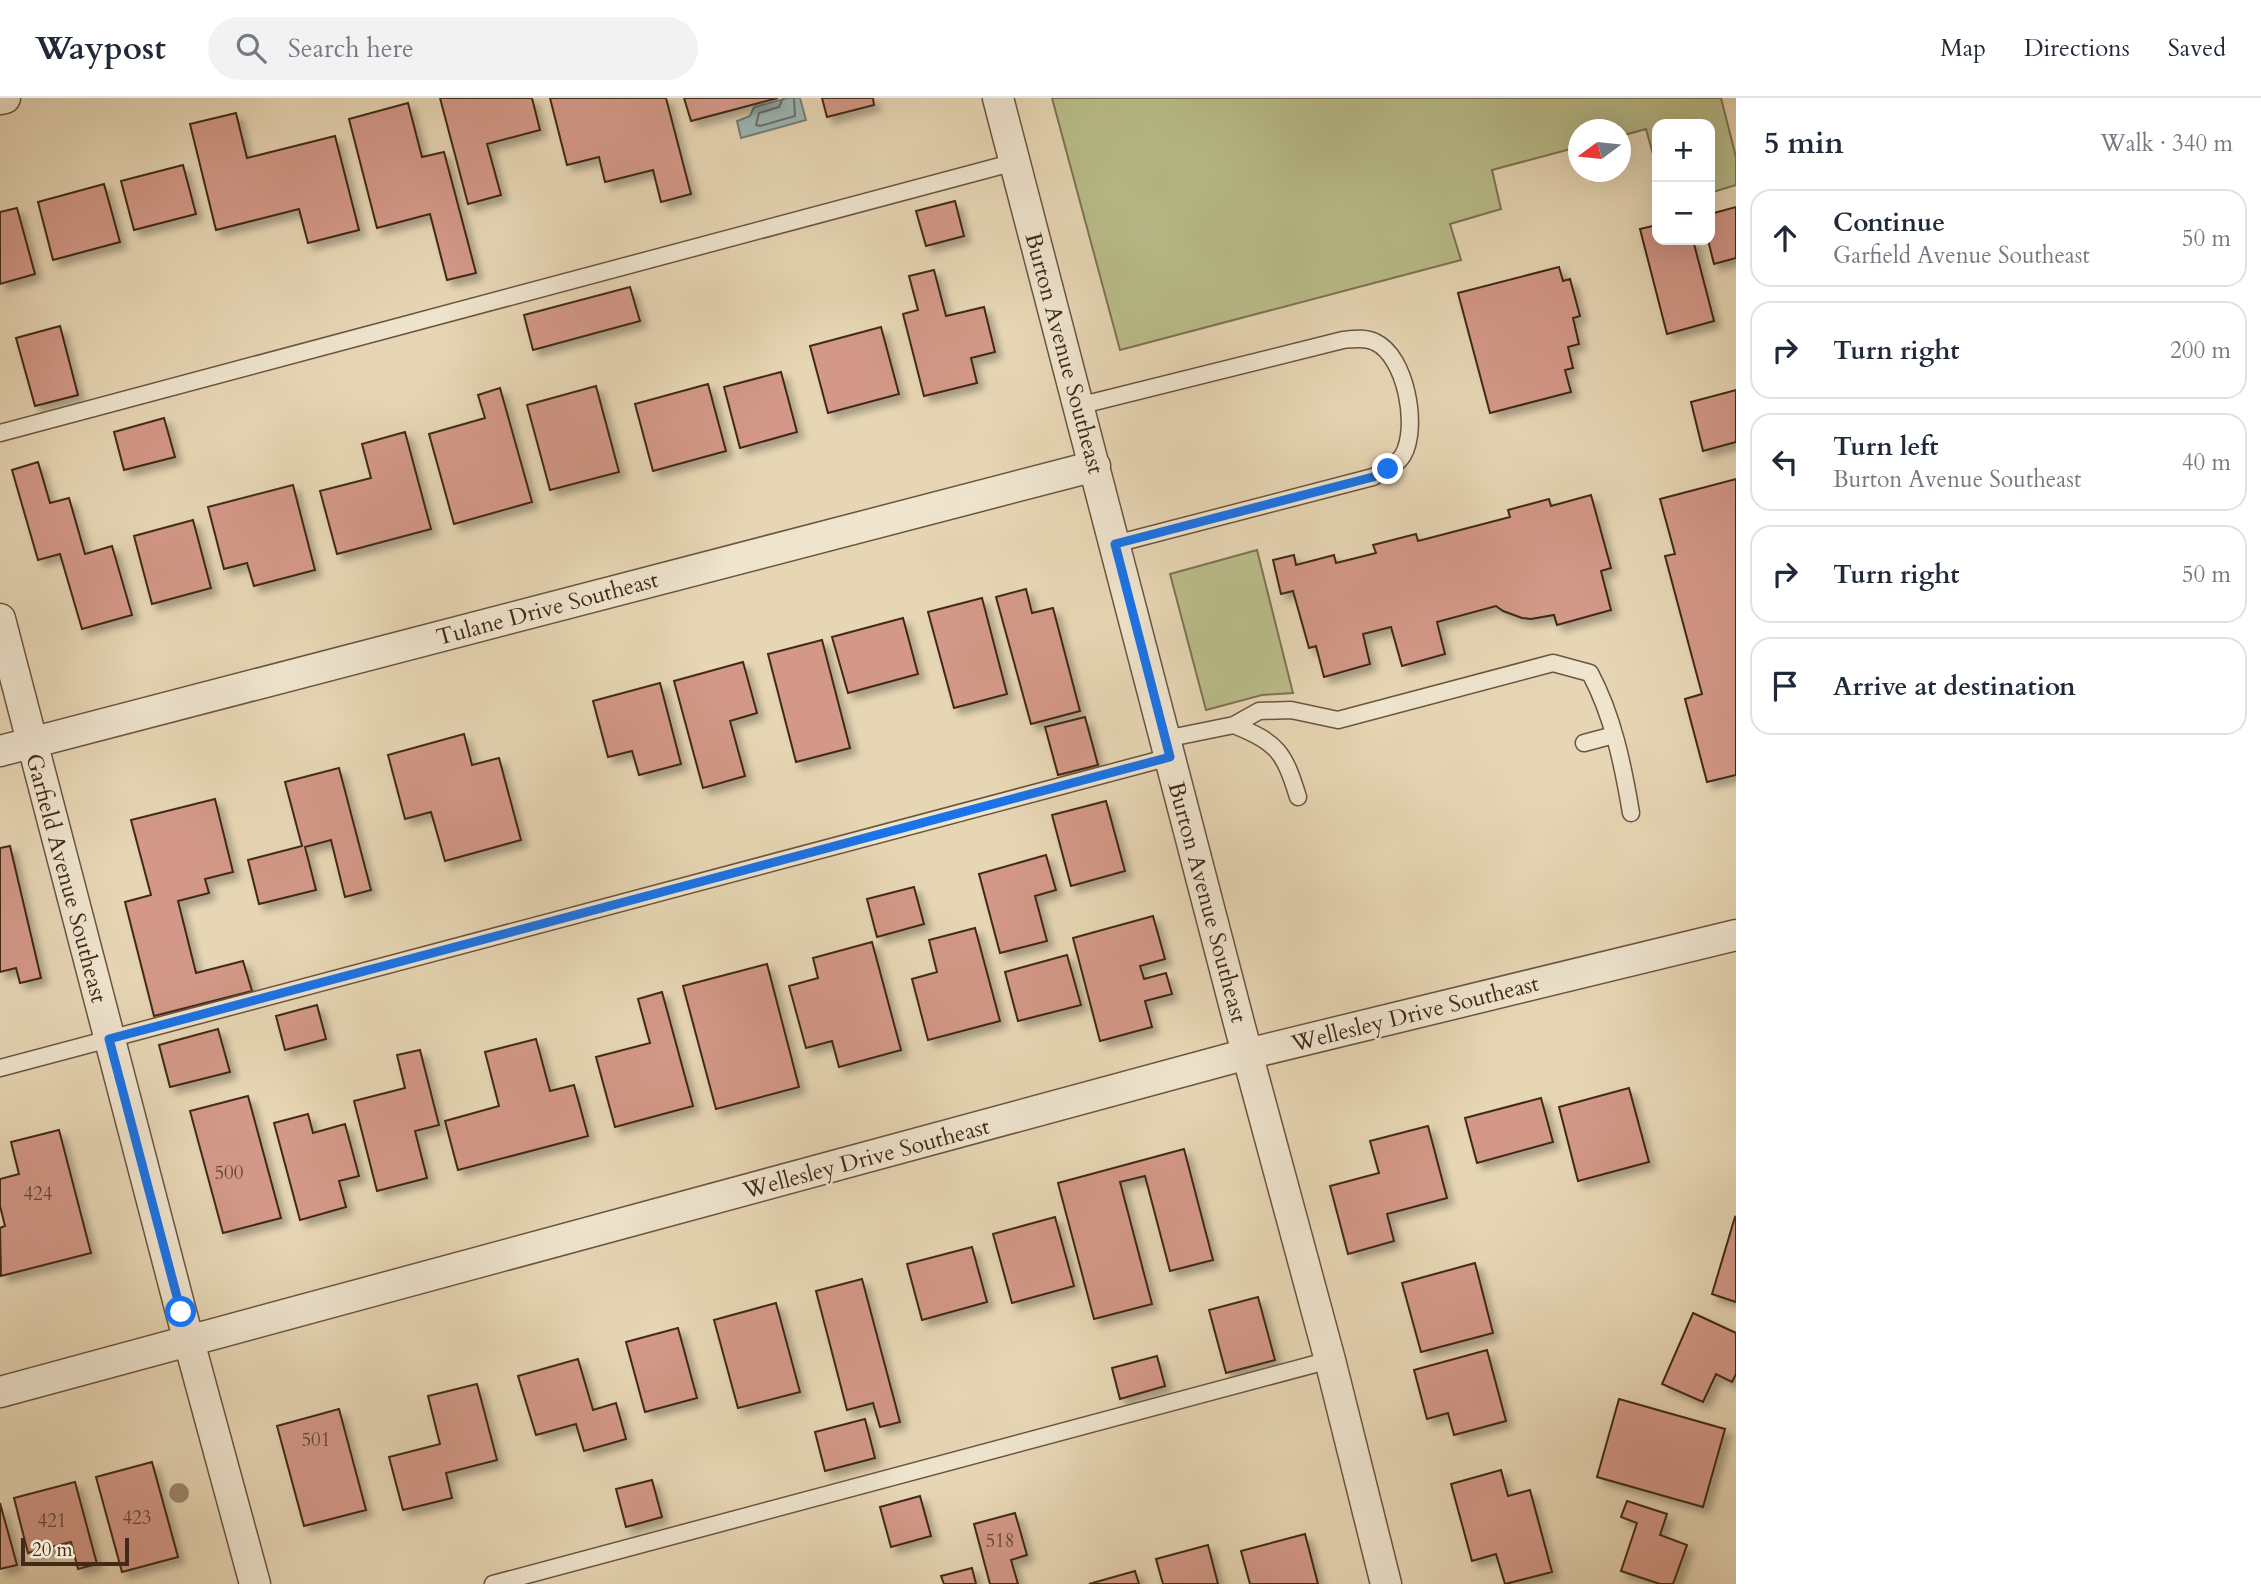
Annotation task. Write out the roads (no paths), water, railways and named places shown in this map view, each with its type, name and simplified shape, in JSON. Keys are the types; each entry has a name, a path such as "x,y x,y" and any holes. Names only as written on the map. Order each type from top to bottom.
{"street":[{"path":"0,99 5,98"},
{"name":"Burton Avenue Southeast","path":"998,98 1247,1054 1331,1360 1386,1584"},
{"name":"Tulane Drive Southeast","path":"0,751 1095,466"},
{"name":"Garfield Avenue Southeast","path":"0,619 255,1584"},
{"name":"Wellesley Drive Southeast","path":"0,1392 1247,1054 1736,935"}],"lane":[{"path":"0,433 1015,162"},
{"path":"1079,406 1343,340 1361,338 1376,342 1388,352 1399,368 1406,393 1411,418 1409,438 1402,456 1388,469 1373,477 1115,544"},
{"path":"0,1068 1168,748 1234,725 1259,711 1291,710 1338,720 1553,663 1590,673 1604,698 1623,767 1631,813"},
{"path":"1234,725 1261,736 1280,751 1289,768 1298,797"},
{"path":"1584,743 1614,735"},
{"path":"493,1584 1331,1360"}],"water":[{"path":"788,98 800,98 806,120 741,138 737,121 750,116 754,107"}]}
